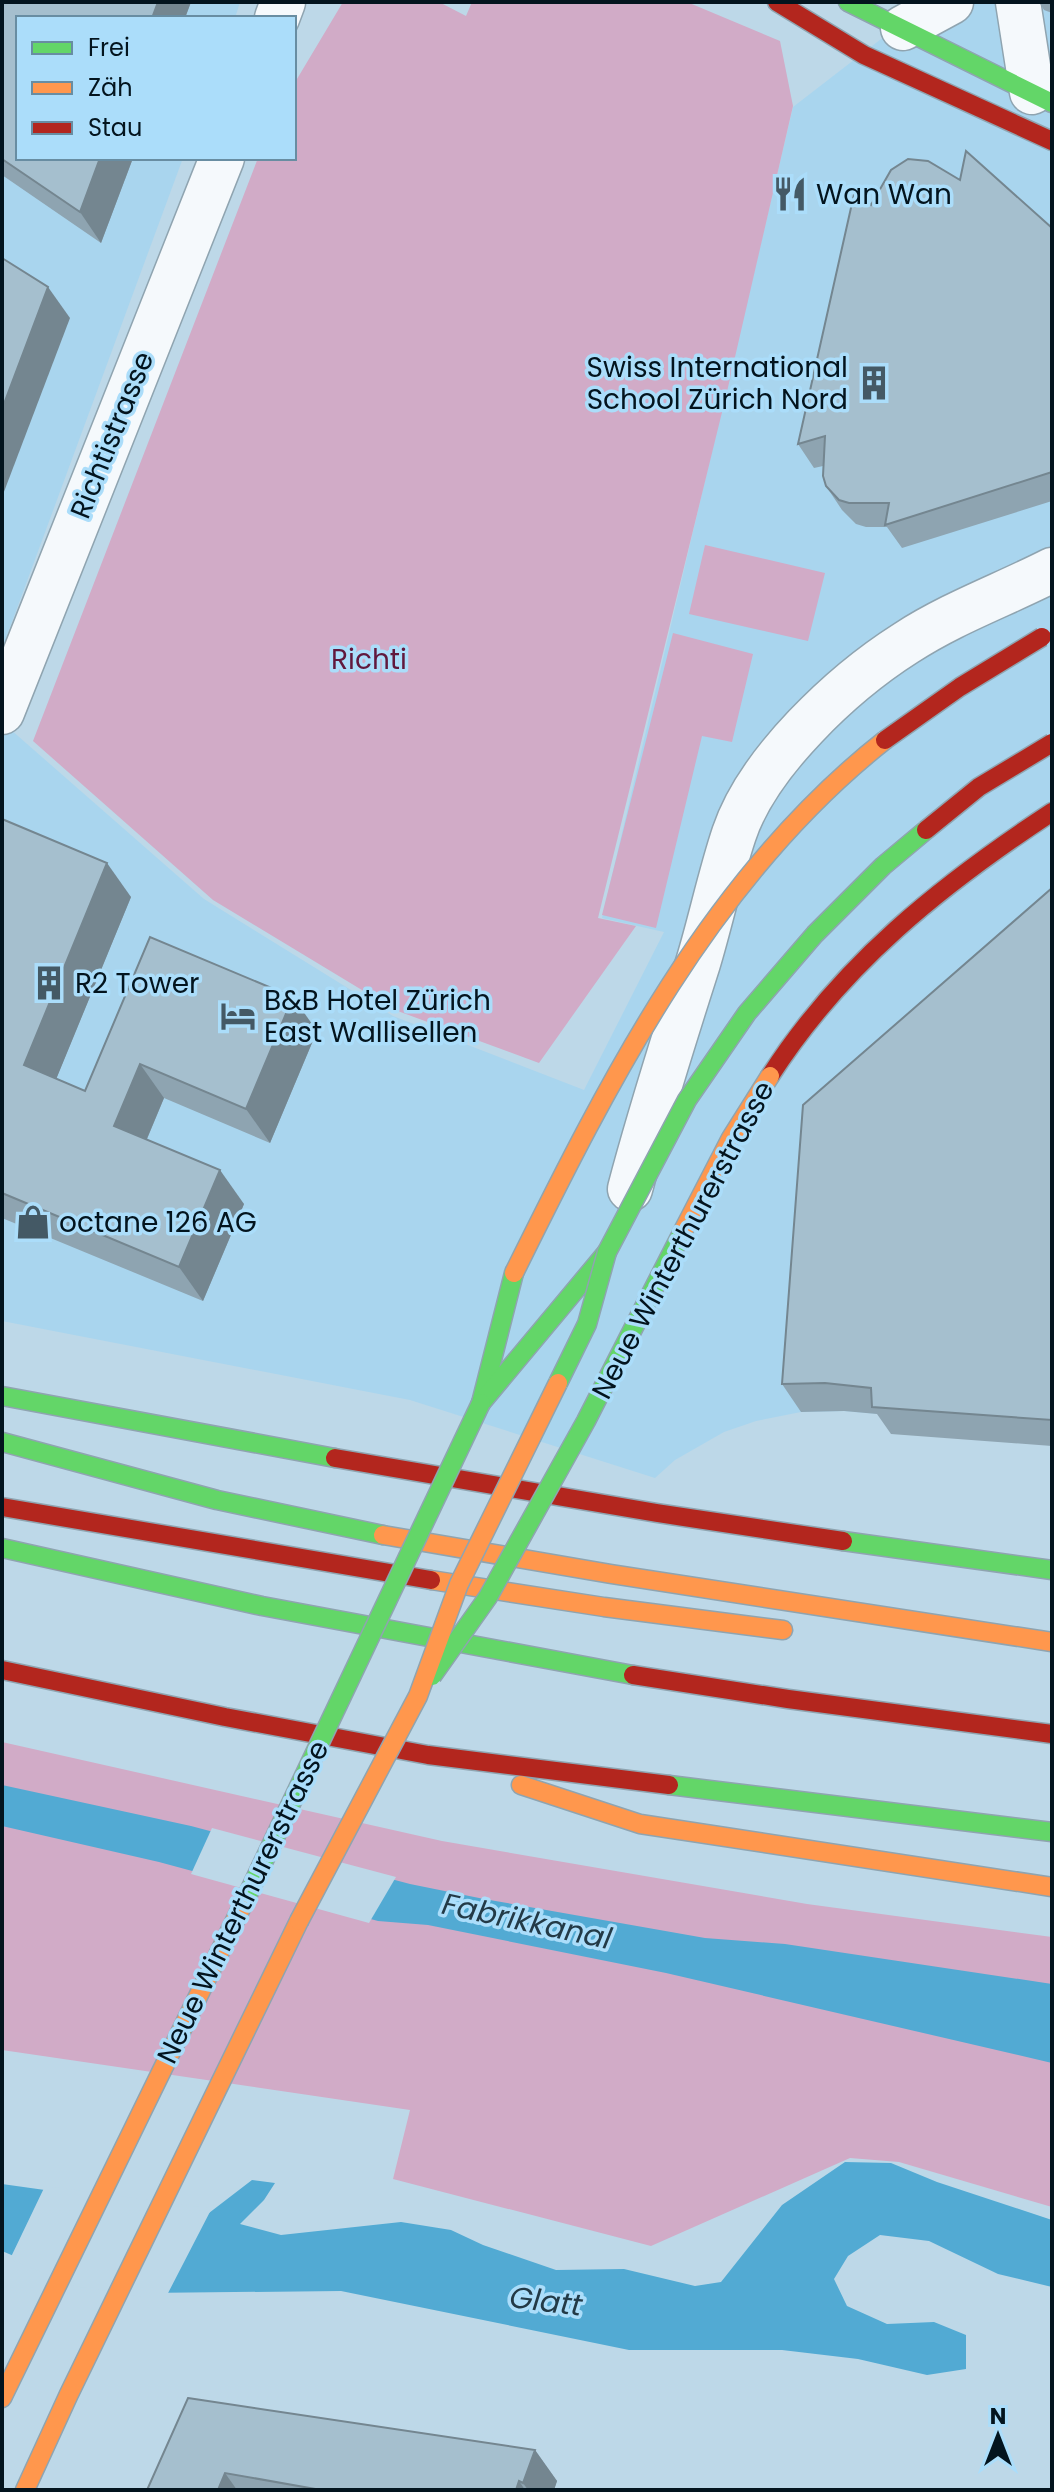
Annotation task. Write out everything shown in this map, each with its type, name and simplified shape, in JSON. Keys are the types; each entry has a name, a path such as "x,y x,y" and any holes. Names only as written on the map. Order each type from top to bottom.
{"main road":[{"path":"777,2 1042,98"},
{"path":"848,2 883,41 1052,141"},
{"name":"Neue Winterthurerstrasse","path":"2,2398 249,1892 481,1403 514,1273 629,1049 706,928 748,875 834,783 892,735 949,694 1047,634"},
{"name":"Neue Winterthurerstrasse","path":"481,1403 607,1252 687,1100 747,1013 815,934 883,866 979,787 1052,743"},
{"name":"Neue Winterthurerstrasse","path":"25,2490 299,1921 418,1696 488,1597 586,1421 731,1138 809,1018 863,959 925,901 1052,812"},
{"name":"Neue Winterthurerstrasse","path":"418,1696 459,1584 587,1324 607,1252"},
{"path":"2,1396 340,1461 655,1514 1052,1570"},
{"path":"2,1442 167,1487 346,1528 552,1564 1052,1642"},
{"path":"2,1507 411,1577 604,1607 804,1632"},
{"path":"2,1548 200,1592 531,1657 838,1706 1052,1734"},
{"path":"1021,1656 1052,1659"},
{"path":"2,1670 225,1717 428,1755 1052,1832"},
{"path":"428,1755 640,1824 1052,1887"}],"street":[{"path":"883,41 951,2"},
{"path":"1018,2 1042,98"},
{"name":"Richtistrasse","path":"2,712 221,160"},
{"path":"608,1314 623,1213 648,1122 716,905 735,832 755,793 786,748 826,706 903,644 959,612 1031,591 1052,570"}],"shaded area":[{"path":"2,2 240,2 236,16 16,16 16,160 182,160 2,649"},
{"path":"929,2 1052,2 1052,1446 890,1415 844,1411 801,1412 756,1421 724,1432 675,1460 655,1478 410,1400 2,1321 2,722 204,899 393,1016 584,1090 664,932 602,918 793,107"}],"green space":[{"name":"Richti","path":"343,2 439,2 466,16 472,2 687,2 780,41 793,106 726,396 598,918 636,926 539,1063 395,1010 213,900 33,741 257,160 296,160 296,81"},
{"path":"705,545 825,573 808,641 689,614"},
{"path":"673,633 753,654 732,742 702,736 656,928 602,915"},
{"path":"2,1742 442,1841 807,1904 1052,1937 1052,2207 899,2162 850,2158 651,2246 393,2179 410,2110 2,2050"}],"water":[{"name":"Fabrikkanal","path":"2,1785 191,1826 410,1884 484,1899 705,1938 785,1944 1052,1984 1052,2063 666,1973 428,1925 378,1921 159,1862 2,1826"},
{"name":"Glatt","path":"845,2162 891,2163 937,2182 1052,2220 1052,2287 998,2274 929,2241 880,2235 848,2256 834,2279 847,2306 887,2324 934,2322 966,2335 966,2369 927,2375 858,2359 782,2350 629,2350 341,2291 144,2293 75,2282 2,2251 2,2184 209,2213 252,2180 275,2183 264,2200 240,2224 281,2235 401,2222 451,2230 483,2245 556,2270 624,2269 695,2286 721,2282 782,2205"}],"pier":[{"path":"212,1828 396,1877 369,1923 191,1874"},
{"path":"45,2186 208,2208 214,2204 166,2297 144,2297 74,2286 10,2259"}],"building":[{"path":"2,2 158,2 153,16 16,16 16,160 99,160 80,212 2,159"},
{"path":"966,151 1052,228 1052,472 885,525 889,503 849,503 839,500 826,486 823,476 825,436 798,444 855,190 871,205 891,170 908,159 928,161 960,180"},
{"path":"2,258 48,287 2,409"},
{"path":"2,819 107,863 24,1065 85,1091 150,937 293,997 246,1109 140,1064 114,1126 220,1170 179,1267 2,1193"},
{"path":"1052,888 1052,1420 872,1407 871,1388 825,1383 782,1384 803,1105"},
{"path":"188,2398 535,2450 523,2483 519,2481 516,2490 321,2490 225,2473 218,2490 147,2490"}],"traffic: fast":[{"path":"848,2 1052,103"},
{"path":"558,1383 587,1324 607,1252 687,1100 747,1013 815,934 883,866 926,830"},
{"path":"432,1676 488,1597 586,1421 683,1231"},
{"path":"481,1403 607,1252"},
{"path":"481,1403 514,1273"},
{"path":"2,1396 335,1458"},
{"path":"249,1892 481,1403"},
{"path":"2,1442 217,1500 383,1535"},
{"path":"843,1541 1052,1570"},
{"path":"2,1548 262,1606 633,1675"},
{"path":"669,1785 1052,1832"}],"traffic: slow":[{"path":"514,1273 628,1055 670,985 716,918 767,854 823,794 885,740"},
{"path":"683,1231 731,1138 770,1076"},
{"path":"299,1921 418,1696 459,1584 558,1383"},
{"path":"383,1535 611,1574 1052,1642"},
{"path":"431,1580 604,1607 783,1630"},
{"path":"521,1785 640,1824 1052,1887"},
{"path":"2,2398 249,1892"},
{"path":"25,2490 299,1921"}],"traffic: jam":[{"path":"777,2 864,55 1052,141"},
{"path":"885,740 960,687 1042,637"},
{"path":"926,830 979,787 1052,743"},
{"path":"770,1076 798,1035 829,998 896,929 971,868 1052,812"},
{"path":"335,1458 843,1541"},
{"path":"2,1507 431,1580"},
{"path":"2,1670 225,1717 428,1755 669,1785"},
{"path":"633,1675 1052,1734"}],"place":[{"name":"Wan Wan","path":"790,194"},
{"name":"Swiss International School Zürich Nord","path":"874,383"},
{"name":"R2 Tower","path":"49,983"},
{"name":"B&B Hotel Zürich East Wallisellen","path":"238,1016"},
{"name":"octane 126 AG","path":"33,1222"}]}
